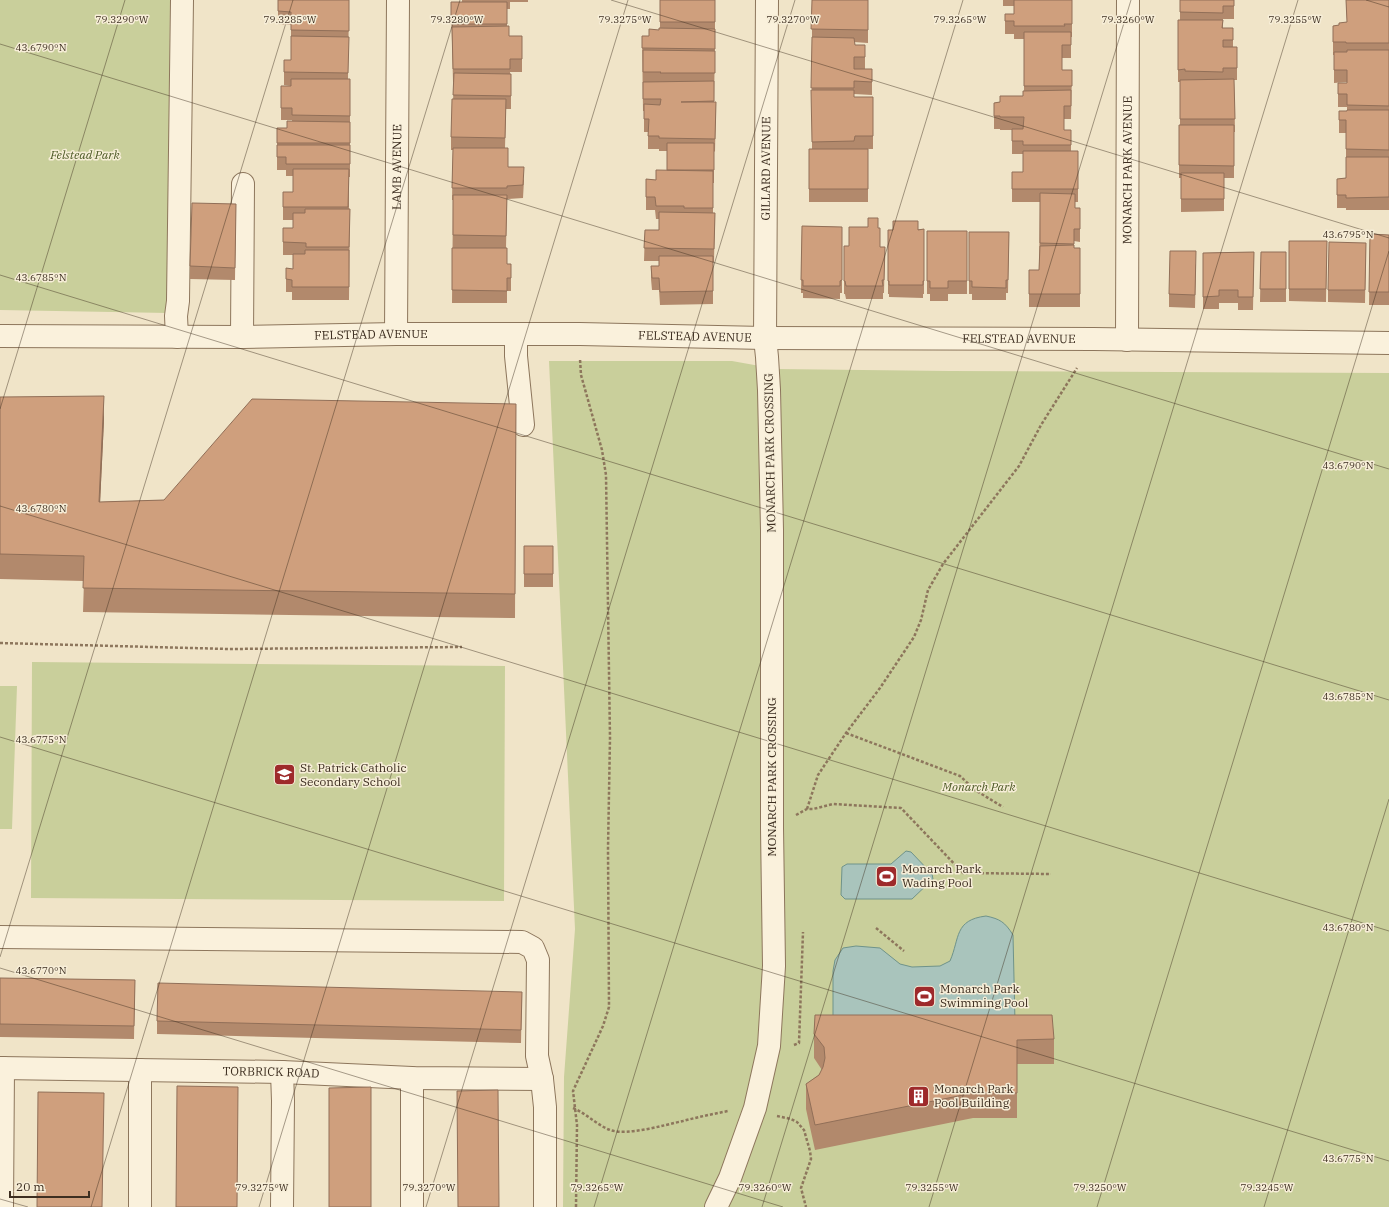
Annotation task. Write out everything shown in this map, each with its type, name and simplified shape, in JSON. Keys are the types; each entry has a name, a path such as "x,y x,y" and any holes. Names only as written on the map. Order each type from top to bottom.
{"street":[{"path":"177,336 176,316 178,301 182,0"},
{"name":"LAMB AVENUE","path":"396,334 398,0"},
{"name":"GILLARD AVENUE","path":"764,338 767,0"},
{"name":"MONARCH PARK AVENUE","path":"1126,340 1128,0"},
{"path":"242,337 243,184"},
{"name":"FELSTEAD AVENUE","path":"0,336 242,337 396,334 580,334 764,338 1389,343"},
{"path":"516,334 516,356 523,425"},
{"name":"MONARCH PARK CROSSING","path":"716,1207 730,1178 755,1108 769,1046 774,966 772,820 772,530 769,390 764,338"},
{"path":"0,936 522,942 533,948 538,960 537,1056 542,1079 545,1105 545,1207"},
{"path":"1,1068 2,1207"},
{"name":"TORBRICK ROAD","path":"1,1068 282,1072 412,1078 542,1079"},
{"path":"140,1070 140,1207"},
{"path":"282,1072 282,1207"},
{"path":"412,1078 412,1207"}],"path":[{"path":"576,1207 577,1126 573,1091 603,1026 609,1006 608,834 610,738 606,475 602,450 581,374 580,356"},
{"path":"1051,874 962,873 901,808 834,804 807,809 818,775 846,733 880,688 914,637 922,620 928,590 943,564 1018,466 1076,368"},
{"path":"0,643 229,649 462,647"},
{"path":"846,733 960,776 975,790 1003,807"},
{"path":"876,928 904,951"},
{"path":"799,1043 803,932"},
{"path":"545,1105 560,1105 574,1108 602,1126 622,1132 653,1128 735,1110 755,1108 779,1117 792,1119 799,1123 804,1130 810,1151 811,1159 801,1188 806,1207"}],"green space":[{"name":"Felstead Park","path":"0,0 170,0 168,313 0,310"},
{"name":"Monarch Park","path":"549,361 732,361 776,369 1389,373 1389,1207 563,1207 564,1077 575,929"},
{"path":"32,662 505,666 504,901 31,898"},
{"path":"0,686 17,686 12,829 0,829"}],"water":[{"name":"Monarch Park Wading Pool","path":"906,851 911,852 932,874 933,879 912,899 845,899 841,895 842,867 847,864 891,864"},
{"name":"Monarch Park Swimming Pool","path":"986,916 995,918 1002,922 1013,935 1015,1022 833,1023 833,971 835,960 843,948 856,946 880,948 900,964 912,967 940,966 950,961 957,938 963,926 968,921"}],"building":[{"path":"278,0 349,0 349,31 291,30 291,12 278,11"},
{"path":"660,0 715,0 715,22 660,22"},
{"path":"812,0 868,0 868,30 811,29"},
{"path":"1014,0 1072,0 1072,24 1064,24 1065,26 1014,26 1014,21 1005,21 1005,14 1014,14"},
{"path":"1180,0 1234,0 1234,6 1223,6 1223,13 1180,12"},
{"path":"1346,0 1389,0 1389,43 1333,42 1333,26 1339,25 1339,23 1347,22"},
{"path":"451,2 507,2 507,24 451,24"},
{"path":"1178,20 1223,20 1222,28 1233,28 1233,40 1223,40 1223,47 1237,47 1237,68 1223,68 1223,72 1185,71 1185,69 1178,70"},
{"path":"509,26 509,36 522,36 522,59 510,59 510,69 453,69 452,27"},
{"path":"659,28 715,29 715,49 642,48 642,36 649,36 649,29 659,30"},
{"path":"1024,32 1071,32 1071,45 1062,45 1062,70 1072,70 1072,86 1024,86"},
{"path":"291,36 349,37 348,73 284,72 284,60 291,60"},
{"path":"812,37 854,38 855,45 865,45 865,57 854,57 854,69 872,69 872,82 854,81 854,88 811,88"},
{"path":"643,50 715,51 715,73 643,72"},
{"path":"1347,50 1389,50 1389,106 1347,105 1347,94 1338,94 1338,83 1347,83 1347,70 1334,70 1334,52 1347,52"},
{"path":"454,73 511,74 511,96 453,95"},
{"path":"291,79 350,79 350,116 292,115 292,108 281,108 281,86 291,86"},
{"path":"1234,79 1235,119 1180,119 1180,80"},
{"path":"714,81 714,101 681,102 716,102 715,139 659,138 659,136 648,136 649,119 644,119 644,104 660,105 661,99 643,99 643,82"},
{"path":"811,90 854,90 854,97 873,97 873,136 855,136 854,141 812,142"},
{"path":"1071,90 1071,106 1064,106 1064,130 1071,130 1071,145 1023,145 1023,141 1012,141 1012,129 1023,129 1024,117 994,116 994,103 1000,102 1000,96 1023,96 1023,91"},
{"path":"452,99 506,99 505,138 451,137"},
{"path":"1389,110 1389,150 1346,149 1346,120 1339,120 1339,111"},
{"path":"287,121 350,122 350,143 277,143 277,128 287,128"},
{"path":"1179,125 1234,125 1234,166 1179,165"},
{"path":"667,143 714,143 714,170 667,170"},
{"path":"277,145 350,145 350,164 286,164 286,157 277,157"},
{"path":"453,148 508,148 508,167 524,167 523,185 507,186 507,188 452,188"},
{"path":"809,149 868,149 868,189 809,189"},
{"path":"1023,151 1078,151 1078,189 1012,189 1012,172 1023,172"},
{"path":"1346,157 1389,157 1389,197 1346,198 1346,195 1337,195 1337,179 1346,178"},
{"path":"293,169 349,169 348,207 283,207 283,192 293,192"},
{"path":"656,170 713,171 713,208 656,206 655,197 646,197 646,179 656,180"},
{"path":"1181,173 1224,173 1224,199 1181,199"},
{"path":"1040,193 1075,194 1075,208 1080,208 1080,229 1074,229 1074,244 1040,243"},
{"path":"453,195 507,195 506,236 453,235"},
{"path":"192,203 236,204 235,268 190,266"},
{"path":"305,209 350,209 349,247 306,247 306,243 283,242 283,228 293,228 293,213 305,213"},
{"path":"659,212 715,213 714,249 644,248 645,230 659,230"},
{"path":"868,218 878,218 878,228 880,228 880,247 885,247 884,280 882,280 883,286 846,286 844,281 844,246 849,246 849,227 868,227"},
{"path":"893,221 918,221 918,230 924,229 923,285 889,285 888,230 893,230"},
{"path":"802,226 842,227 842,280 840,281 840,286 803,286 803,280 801,280"},
{"path":"927,231 967,231 967,281 948,281 948,288 930,288 930,281 927,281"},
{"path":"969,232 1009,232 1008,280 1006,280 1006,288 972,287 972,281 969,281"},
{"path":"1370,234 1389,235 1389,292 1369,292"},
{"path":"1289,241 1327,241 1326,289 1289,289"},
{"path":"1329,242 1366,243 1365,290 1328,290"},
{"path":"1074,245 1074,248 1080,248 1080,294 1029,294 1029,270 1039,270 1040,246"},
{"path":"452,248 507,248 507,264 511,264 511,278 507,278 507,291 452,290"},
{"path":"305,250 349,250 349,287 292,287 292,280 286,279 286,268 293,269 293,254 305,254"},
{"path":"1170,251 1196,251 1195,295 1169,294"},
{"path":"1254,252 1253,297 1238,297 1238,290 1219,290 1219,296 1203,297 1203,253"},
{"path":"1261,252 1286,252 1286,289 1260,289"},
{"path":"659,256 713,256 713,291 660,292 659,278 652,278 651,266 659,266"},
{"path":"104,396 99,502 164,500 252,399 516,404 515,594 83,588 84,556 0,554 0,397"},
{"path":"524,546 553,546 553,574 524,574"},
{"path":"0,978 135,980 134,1026 0,1024"},
{"path":"158,983 522,992 521,1030 157,1021"},
{"name":"Monarch Park Pool Building","path":"815,1015 1052,1015 1054,1039 1017,1040 1017,1093 973,1093 815,1125 806,1084 819,1075 825,1058 824,1047 814,1034"},
{"path":"177,1086 238,1087 237,1207 176,1207"},
{"path":"371,1087 371,1207 329,1207 329,1088"},
{"path":"498,1090 499,1207 458,1207 457,1091"},
{"path":"38,1092 104,1093 102,1207 37,1207"}],"place":[{"name":"St. Patrick Catholic Secondary School","path":"284,775"},
{"name":"Monarch Park Wading Pool","path":"887,876"},
{"name":"Monarch Park Swimming Pool","path":"924,996"},
{"name":"Monarch Park Pool Building","path":"919,1096"}]}
